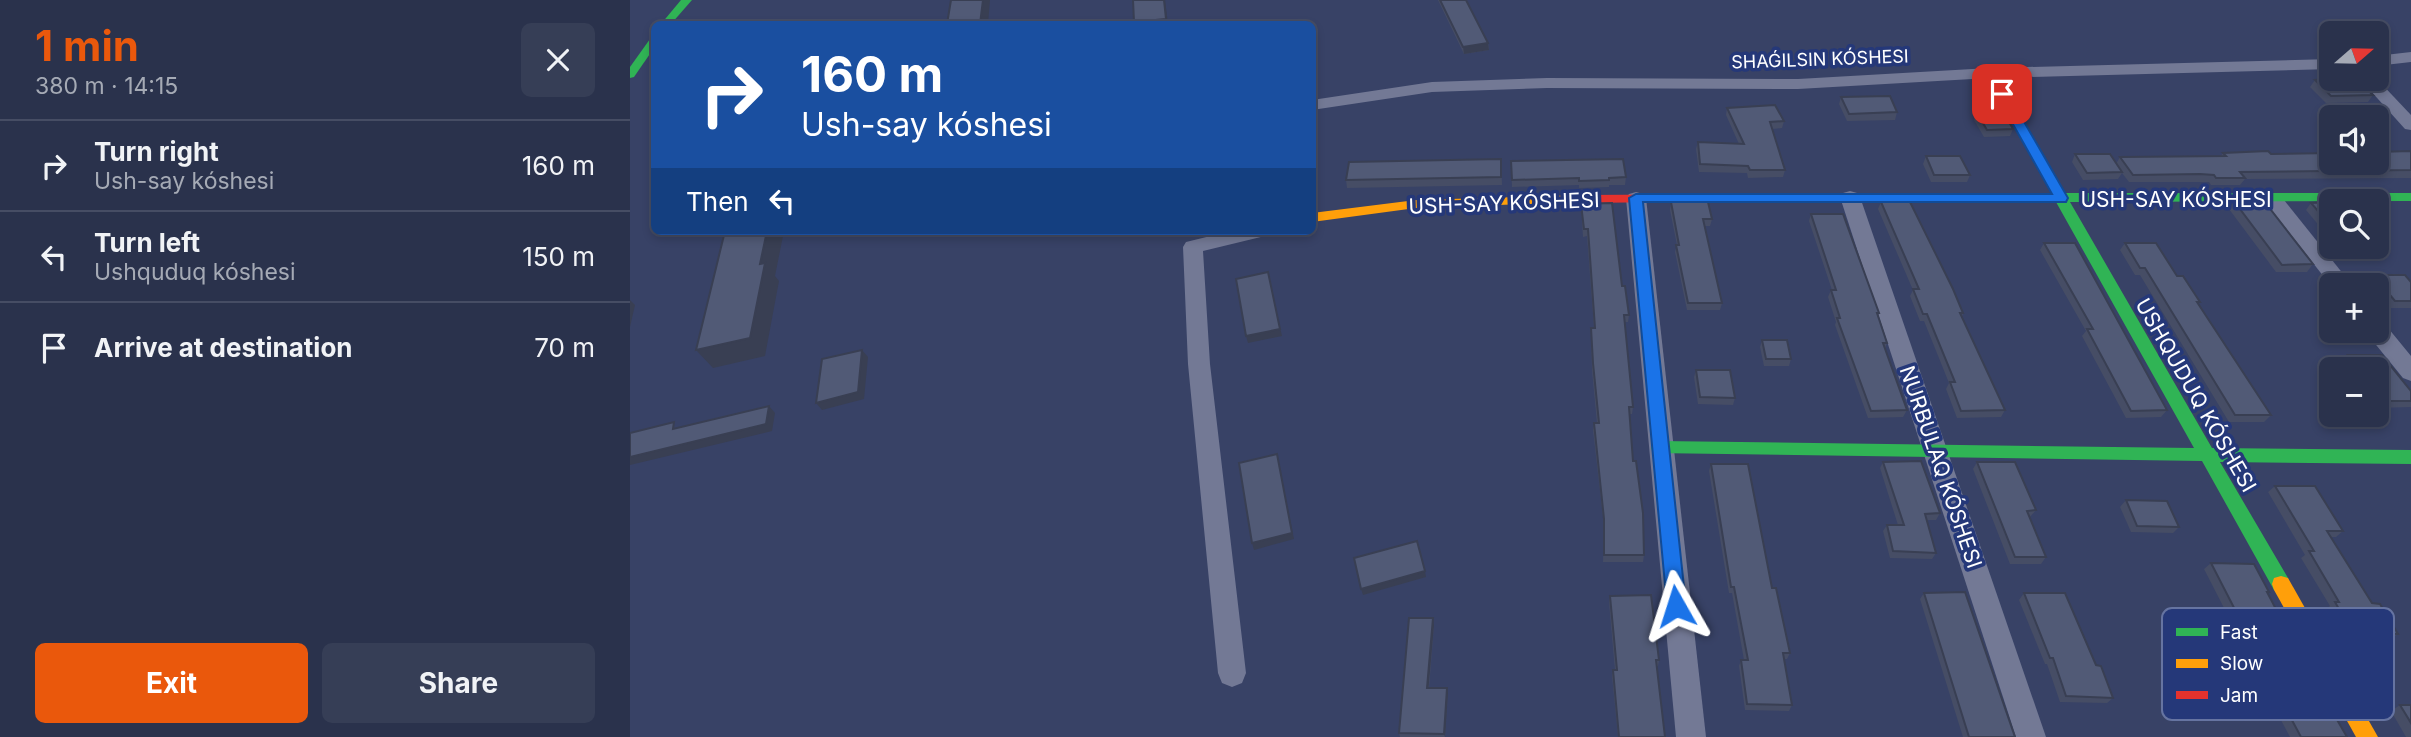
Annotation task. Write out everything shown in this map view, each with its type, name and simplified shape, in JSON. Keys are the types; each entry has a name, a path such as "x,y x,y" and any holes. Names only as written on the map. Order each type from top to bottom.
{"main road":[{"path":"669,21 687,0"},
{"path":"630,75 651,45"},
{"name":"USHQUDUQ KÓSHESI","path":"1990,73 2294,608"},
{"name":"USH-SAY KÓSHESI","path":"1316,217 1416,204 1636,198 2411,197"},
{"path":"1659,448 2411,457"},
{"name":"USHQUDUQ KÓSHESI","path":"2358,720 2368,737"}],"street":[{"path":"2389,60 2411,57"},
{"path":"1316,104 1444,87 1547,83 1798,84 1990,73 2319,64"},
{"path":"2379,91 2411,125"},
{"name":"NURBULAQ KÓSHESI","path":"1850,197 2031,737"},
{"path":"1636,198 1690,737"},
{"path":"2273,199 2332,273"},
{"path":"1233,673 1199,364 1193,247 1242,235"},
{"path":"2387,343 2411,372"}],"building":[{"path":"951,0 983,0 980,21 948,21"},
{"path":"1133,0 1164,0 1166,19 1134,21"},
{"path":"1440,0 1466,0 1488,43 1463,47"},
{"path":"2326,91 2369,91 2373,95 2331,96"},
{"path":"1890,96 1897,112 1849,114 1841,97"},
{"path":"1775,105 1784,121 1770,122 1785,170 1750,170 1748,166 1700,164 1698,142 1744,144 1727,108"},
{"path":"1977,113 2004,113 2013,129 1987,130"},
{"path":"2411,151 2411,170 2389,170 2389,152"},
{"path":"2223,153 2319,153 2319,171 2240,172 2245,178 2216,178 2214,175 2200,174 2133,175 2120,157 2226,156"},
{"path":"2075,154 2110,154 2122,172 2087,173"},
{"path":"1926,156 1960,156 1970,175 1934,175"},
{"path":"1501,159 1501,177 1346,180 1349,162"},
{"path":"1623,159 1626,177 1579,181 1579,178 1512,180 1511,161"},
{"path":"2234,201 2264,201 2313,264 2282,265"},
{"path":"1671,202 1708,202 1712,219 1703,219 1722,303 1688,303 1676,245 1679,245"},
{"path":"1881,202 1910,202 1953,289 1963,313 1960,313 2005,410 1961,411 1950,382 1955,382 1927,314 1923,314 1913,289 1919,289"},
{"path":"1612,203 1622,286 1625,286 1629,315 1624,315 1633,407 1629,407 1633,461 1636,461 1643,513 1644,555 1604,555 1604,519 1594,423 1599,423 1591,328 1595,328 1588,229 1584,229 1581,204"},
{"path":"2311,203 2319,203 2319,212"},
{"path":"1811,214 1843,214 1879,313 1887,343 1883,343 1907,410 1871,411 1837,318 1840,318 1831,290 1836,290"},
{"path":"724,235 766,235 760,264 765,263 750,338 696,350"},
{"path":"2044,243 2075,243 2167,410 2131,411 2087,329 2093,329"},
{"path":"2125,243 2156,243 2177,276 2183,276 2271,415 2235,415 2145,268 2140,268"},
{"path":"1268,272 1280,329 1246,336 1236,279"},
{"path":"2389,275 2405,275 2411,282 2411,301 2395,301 2389,294"},
{"path":"1762,340 1787,340 1791,359 1766,359"},
{"path":"862,350 858,392 816,403 822,359"},
{"path":"2348,355 2384,357 2350,357"},
{"path":"2389,364 2411,391 2411,401 2389,401"},
{"path":"1696,370 1730,370 1735,398 1700,397"},
{"path":"769,406 766,424 630,457 630,433 674,422 673,429"},
{"path":"1277,454 1292,533 1252,543 1239,463"},
{"path":"1921,461 1940,513 1925,514 1936,553 1893,551 1887,525 1904,525 1883,462"},
{"path":"1977,462 2015,462 2036,510 2027,511 2046,557 2015,557"},
{"path":"1711,464 1748,464 1772,588 1776,588 1790,653 1783,653 1792,705 1747,704 1741,660 1748,660 1734,587 1731,587"},
{"path":"2275,486 2315,486 2343,531 2327,531 2372,603 2380,604 2382,608 2338,608 2335,602 2339,602 2309,551 2314,551"},
{"path":"2126,500 2167,501 2179,527 2137,526"},
{"path":"1417,541 1425,571 1361,589 1354,558"},
{"path":"2211,563 2254,564 2275,608 2234,608"},
{"path":"1965,592 2015,737 1969,737 1924,593"},
{"path":"2024,593 2065,593 2096,665 2101,666 2113,698 2066,696 2053,658 2050,658"},
{"path":"1651,595 1665,737 1619,737 1613,670 1617,670 1610,596"},
{"path":"1409,618 1433,618 1427,688 1447,688 1444,734 1399,733"},
{"path":"2400,705 2411,705 2411,723"},
{"path":"2292,720 2337,720 2347,737 2301,737"}],"traffic: fast":[{"path":"669,21 687,0"},
{"path":"630,75 651,45"},
{"path":"1990,73 2281,584"},
{"path":"1756,198 2411,197"},
{"path":"1659,448 2411,457"}],"traffic: slow":[{"path":"1316,217 1416,204 1581,199"},
{"path":"2281,584 2295,608"},
{"path":"2358,720 2368,737"}],"traffic: jam":[{"path":"1581,199 1756,198"}],"route":[{"path":"1676,606 1636,198 2061,198 2002,94"}]}
